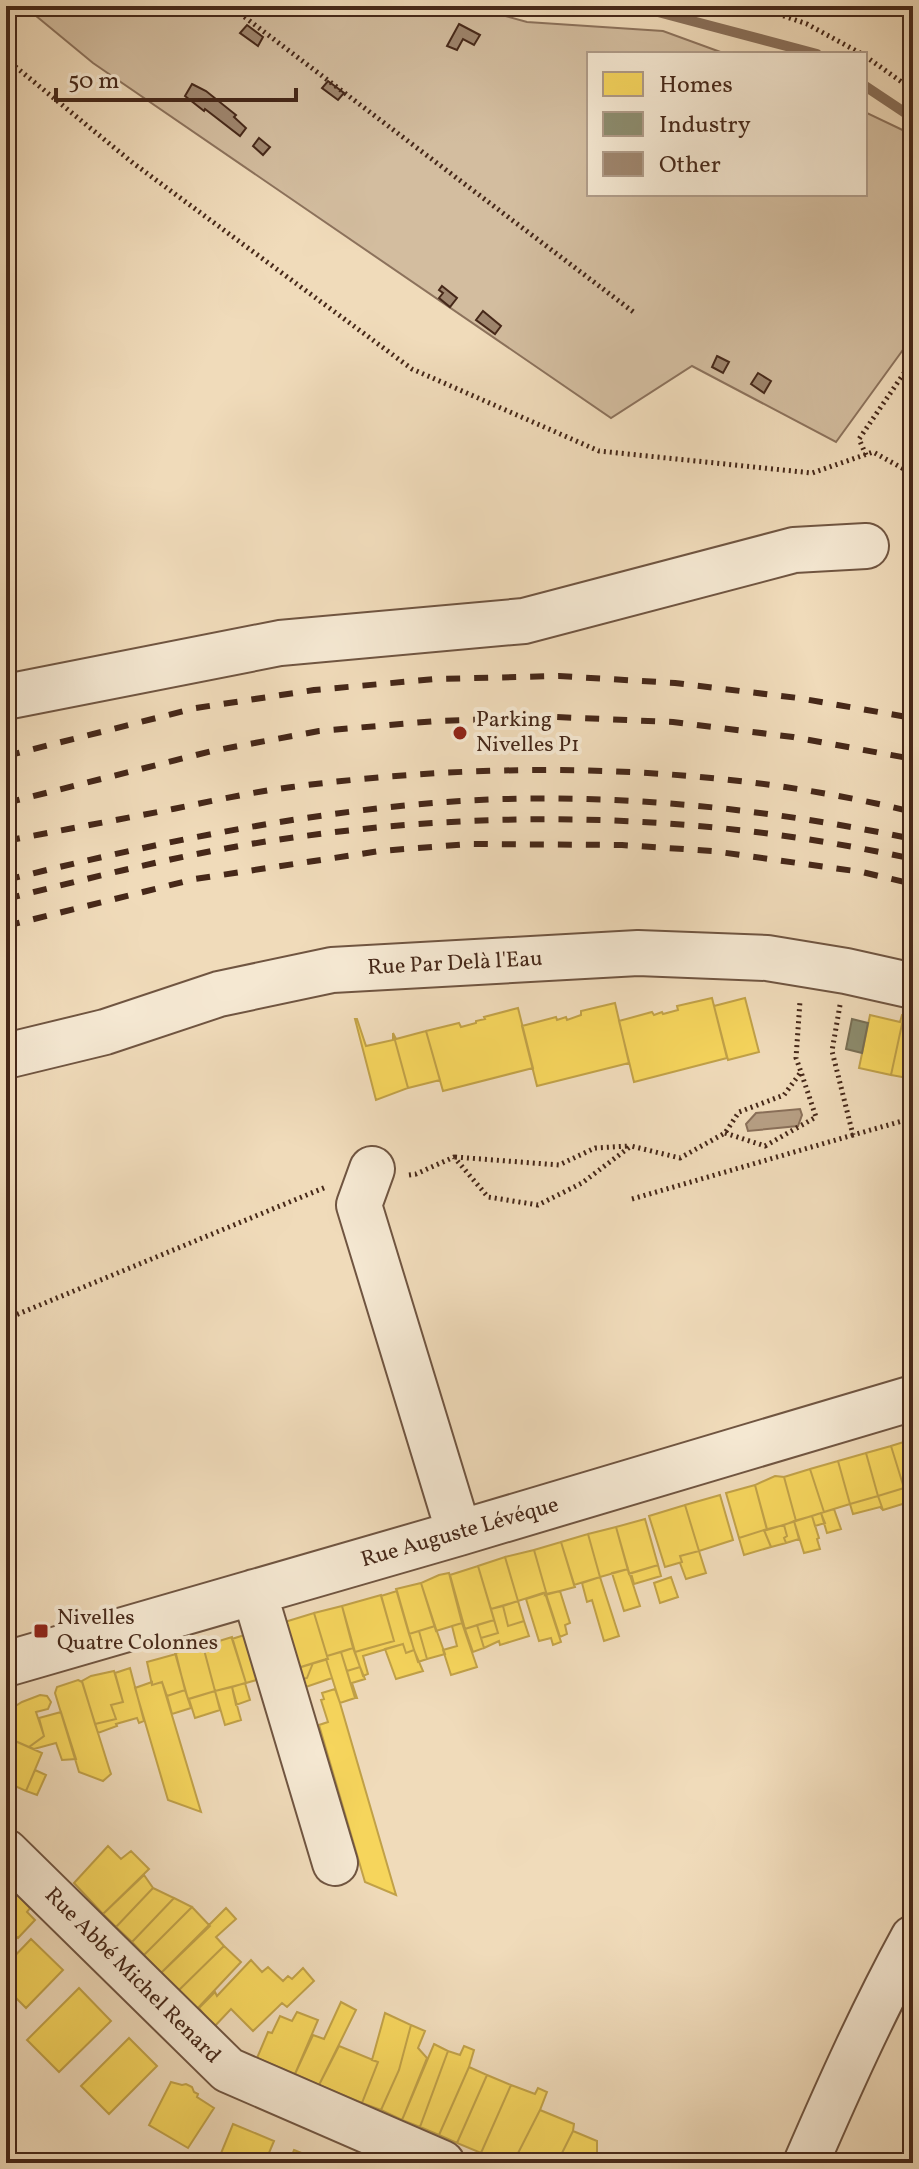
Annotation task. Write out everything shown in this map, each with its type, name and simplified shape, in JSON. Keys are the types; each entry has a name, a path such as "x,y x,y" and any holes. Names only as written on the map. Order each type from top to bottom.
{"street":[{"path":"6,697 280,643 524,621 794,550 866,546"},
{"name":"Rue Par Delà l'Eau","path":"6,1056 105,1032 219,994 332,970 638,953 767,958 913,986"},
{"path":"372,1169 359,1205 459,1533"},
{"name":"Rue Auguste Lévéque","path":"6,1664 913,1398"},
{"path":"254,1592 335,1863"},
{"name":"Rue Abbé Michel Renard","path":"6,1852 228,2070 442,2163"},
{"path":"806,2163 832,2102 913,1938"}],"path":[{"path":"230,6 636,314"},
{"path":"755,6 807,24 858,52"},
{"path":"867,58 913,90"},
{"path":"6,59 133,163 412,369 599,451 812,473 873,452 913,474"},
{"path":"866,455 859,439 913,360"},
{"path":"725,1133 765,1146 816,1117 796,1058 804,965"},
{"path":"846,971 832,1051 853,1135"},
{"path":"6,1319 372,1169 378,1179 416,1174 454,1157 559,1165 595,1148 631,1146 680,1158 725,1133 739,1112 784,1095 801,1072"},
{"path":"632,1199 913,1118"},
{"path":"454,1157 488,1197 538,1205 582,1183 631,1146"}],"shaded area":[{"path":"24,6 469,6 527,22 663,31 721,52 587,52 587,196 867,196 867,113 913,135 913,336 836,442 692,366 611,418 93,63"},
{"path":"800,1109 802,1115 798,1126 748,1131 746,1124 756,1113"}],"building: Homes":[{"path":"712,998 727,1058 634,1082 619,1021 652,1012 654,1015 663,1014 678,1010 677,1006"},
{"path":"745,998 759,1052 728,1060 714,1006"},
{"path":"615,1003 629,1063 537,1086 522,1026 556,1017 557,1020 566,1017 567,1020 581,1015 581,1011"},
{"path":"518,1008 533,1068 443,1091 426,1031 459,1023 461,1027"},
{"path":"870,1015 900,1022 904,1015 891,1075 859,1068"},
{"path":"904,1015 903,1022 913,1024 913,1079 891,1075"},
{"path":"355,1019 366,1046 393,1040 393,1033 408,1088 376,1100"},
{"path":"426,1031 440,1080 408,1088 393,1033 396,1039"},
{"path":"913,1439 913,1485 904,1488 891,1446"},
{"path":"891,1446 904,1488 878,1496 866,1453"},
{"path":"866,1453 878,1496 850,1504 838,1461"},
{"path":"838,1461 850,1504 824,1512 810,1469"},
{"path":"810,1469 824,1512 796,1521 784,1477"},
{"path":"775,1476 784,1477 796,1521 767,1530 755,1485"},
{"path":"755,1485 767,1529 739,1538 726,1493"},
{"path":"913,1485 913,1514 904,1488"},
{"path":"904,1488 909,1502 883,1510 878,1496"},
{"path":"720,1495 733,1540 699,1551 685,1505"},
{"path":"878,1496 883,1510 880,1507 853,1514 850,1504"},
{"path":"685,1505 699,1551 680,1556 682,1562 665,1567 649,1516"},
{"path":"834,1509 841,1529 827,1533 821,1513"},
{"path":"821,1513 825,1523 815,1526 812,1516"},
{"path":"812,1516 820,1549 804,1553 794,1521"},
{"path":"645,1519 658,1565 629,1574 616,1527"},
{"path":"794,1521 799,1539 786,1543 784,1525"},
{"path":"784,1525 786,1543 771,1547 764,1530"},
{"path":"616,1527 628,1569 600,1577 588,1534"},
{"path":"764,1530 771,1547 744,1555 739,1538"},
{"path":"588,1534 600,1577 574,1585 561,1542"},
{"path":"561,1542 575,1587 545,1595 534,1550"},
{"path":"534,1550 546,1592 518,1601 505,1557"},
{"path":"699,1551 706,1573 686,1579 680,1556"},
{"path":"505,1557 518,1601 491,1609 478,1566"},
{"path":"658,1565 661,1576 634,1584 631,1573"},
{"path":"478,1566 494,1620 465,1629 450,1575"},
{"path":"628,1569 640,1606 624,1611 612,1573"},
{"path":"449,1573 462,1623 436,1631 421,1583"},
{"path":"600,1577 619,1636 604,1641 592,1600 587,1602 582,1583"},
{"path":"671,1577 678,1597 660,1603 654,1583"},
{"path":"421,1583 435,1626 409,1634 396,1589"},
{"path":"397,1591 414,1650 406,1653 403,1644 363,1656 368,1674 363,1676 355,1652 394,1641 381,1596"},
{"path":"560,1591 570,1623 565,1625 567,1634 560,1637 546,1594"},
{"path":"545,1593 561,1642 553,1645 551,1638 539,1641 526,1599"},
{"path":"381,1595 394,1641 355,1652 342,1606"},
{"path":"518,1601 524,1621 508,1626 503,1606"},
{"path":"342,1606 353,1648 327,1656 314,1613"},
{"path":"503,1606 508,1626 524,1621 529,1636 500,1645 499,1641 484,1648 481,1638 498,1633 491,1609"},
{"path":"314,1613 328,1659 288,1671 275,1625"},
{"path":"494,1620 498,1633 481,1638 477,1625"},
{"path":"462,1623 477,1667 451,1675 443,1650 457,1646 452,1626"},
{"path":"477,1625 484,1648 473,1652 465,1629"},
{"path":"435,1626 445,1654 427,1659 419,1631"},
{"path":"260,1630 274,1675 246,1683 232,1639"},
{"path":"419,1631 427,1659 418,1662 409,1634"},
{"path":"232,1637 246,1683 215,1691 203,1646"},
{"path":"403,1644 406,1653 414,1650 423,1671 396,1679 385,1649"},
{"path":"203,1646 215,1691 188,1699 175,1653"},
{"path":"353,1648 360,1667 347,1671 341,1652"},
{"path":"341,1652 355,1698 340,1703 326,1659"},
{"path":"176,1654 185,1690 167,1696 162,1682 152,1685 147,1662"},
{"path":"326,1659 332,1678 294,1691 291,1682 307,1678 313,1663"},
{"path":"313,1663 307,1678 291,1682 288,1671"},
{"path":"360,1667 365,1679 352,1683 355,1698 347,1671"},
{"path":"130,1668 144,1721 139,1723 137,1718 98,1733 95,1724 116,1719 111,1705 123,1702 115,1673"},
{"path":"114,1671 123,1702 111,1705 116,1719 95,1724 82,1681"},
{"path":"78,1680 82,1682 111,1774 103,1781 79,1772 55,1693 57,1687"},
{"path":"152,1682 152,1685 162,1682 201,1812 168,1800 135,1688"},
{"path":"245,1683 250,1700 236,1705 232,1687"},
{"path":"232,1687 241,1720 225,1725 215,1691"},
{"path":"335,1689 396,1895 365,1882 319,1725 328,1722 322,1693"},
{"path":"185,1690 191,1708 172,1714 167,1696"},
{"path":"215,1691 220,1710 195,1718 189,1699"},
{"path":"40,1695 47,1696 51,1702 48,1709 36,1712 44,1736 29,1747 6,1737 6,1712"},
{"path":"61,1712 76,1759 62,1760 56,1743 34,1749 29,1747 44,1736 39,1718"},
{"path":"6,1737 42,1753 26,1791 6,1782"},
{"path":"35,1770 46,1775 37,1795 26,1791"},
{"path":"108,1846 121,1859 131,1851 149,1869 103,1914 74,1883"},
{"path":"144,1875 153,1888 116,1927 103,1914"},
{"path":"6,1883 30,1908 27,1912 35,1920 18,1938 9,1930 6,1933"},
{"path":"153,1888 174,1898 132,1942 116,1927"},
{"path":"174,1898 192,1907 144,1955 132,1942"},
{"path":"192,1907 210,1926 161,1973 144,1955"},
{"path":"226,1908 236,1919 216,1937 224,1946 179,1990 161,1973"},
{"path":"31,1939 63,1970 26,2008 9,1991 15,1984 6,1974 6,1965"},
{"path":"224,1946 241,1962 197,2009 179,1990"},
{"path":"251,1960 262,1972 268,1967 283,1981 288,1976 292,1979 303,1968 314,1981 287,2007 282,2003 253,2031 231,2009 214,2027 199,2008 215,1992 217,1996"},
{"path":"79,1988 111,2021 59,2072 27,2040"},
{"path":"341,2002 356,2010 319,2085 295,2074 313,2035 324,2039"},
{"path":"297,2012 318,2020 295,2074 257,2058 268,2032 272,2033 280,2016 292,2021"},
{"path":"385,2013 411,2025 399,2070 381,2110 362,2103 378,2062 372,2060"},
{"path":"411,2025 425,2031 418,2048 427,2058 402,2120 381,2110 399,2070"},
{"path":"129,2038 157,2066 109,2114 81,2086"},
{"path":"434,2044 448,2051 420,2127 402,2120"},
{"path":"339,2046 378,2062 362,2103 319,2085"},
{"path":"464,2046 474,2050 439,2135 420,2127 448,2051 460,2055"},
{"path":"469,2067 487,2075 457,2143 439,2135"},
{"path":"487,2075 511,2085 481,2153 457,2143"},
{"path":"171,2082 192,2087 197,2097 214,2108 188,2148 149,2125"},
{"path":"511,2085 535,2094 538,2088 547,2092 513,2163 504,2163 481,2153"},
{"path":"540,2110 574,2124 557,2163 513,2163"},
{"path":"233,2124 274,2141 266,2160 269,2163 217,2163"},
{"path":"573,2131 597,2141 597,2152 592,2163 557,2163"},
{"path":"294,2150 326,2163 289,2163"}],"building: Industry":[{"path":"852,1019 868,1023 862,1053 846,1049"}],"building: Other":[{"path":"459,24 480,35 474,45 463,39 457,50 447,46"},
{"path":"247,25 263,37 258,46 240,33"},
{"path":"328,81 344,93 338,100 322,88"},
{"path":"192,84 236,115 234,117 246,128 240,136 185,96"},
{"path":"259,138 270,147 263,155 253,146"},
{"path":"442,286 457,298 450,307 439,298 443,293 439,290"},
{"path":"483,311 501,326 495,334 476,320"},
{"path":"717,356 729,362 723,373 712,367"},
{"path":"758,373 771,381 764,393 751,384"}],"waterway":[{"path":"563,6 658,12 809,52"},
{"path":"867,87 913,118"}],"railway":[{"path":"6,756 196,708 314,690 436,679 559,676 675,683 798,698 913,718"},
{"path":"6,803 212,751 319,731 436,721 556,717 673,722 793,737 913,759"},
{"path":"6,841 277,789 369,778 525,770 683,775 838,796 913,812"},
{"path":"6,880 232,830 345,812 460,801 574,799 688,805 801,819 913,839"},
{"path":"6,899 151,864 260,842 452,822 529,819 683,825 760,832 913,859"},
{"path":"6,926 195,879 380,851 469,844 622,845 712,851 862,872 913,884"}],"place":[{"name":"Parking Nivelles P1","path":"460,733"},
{"name":"Nivelles Quatre Colonnes","path":"41,1631"}]}
